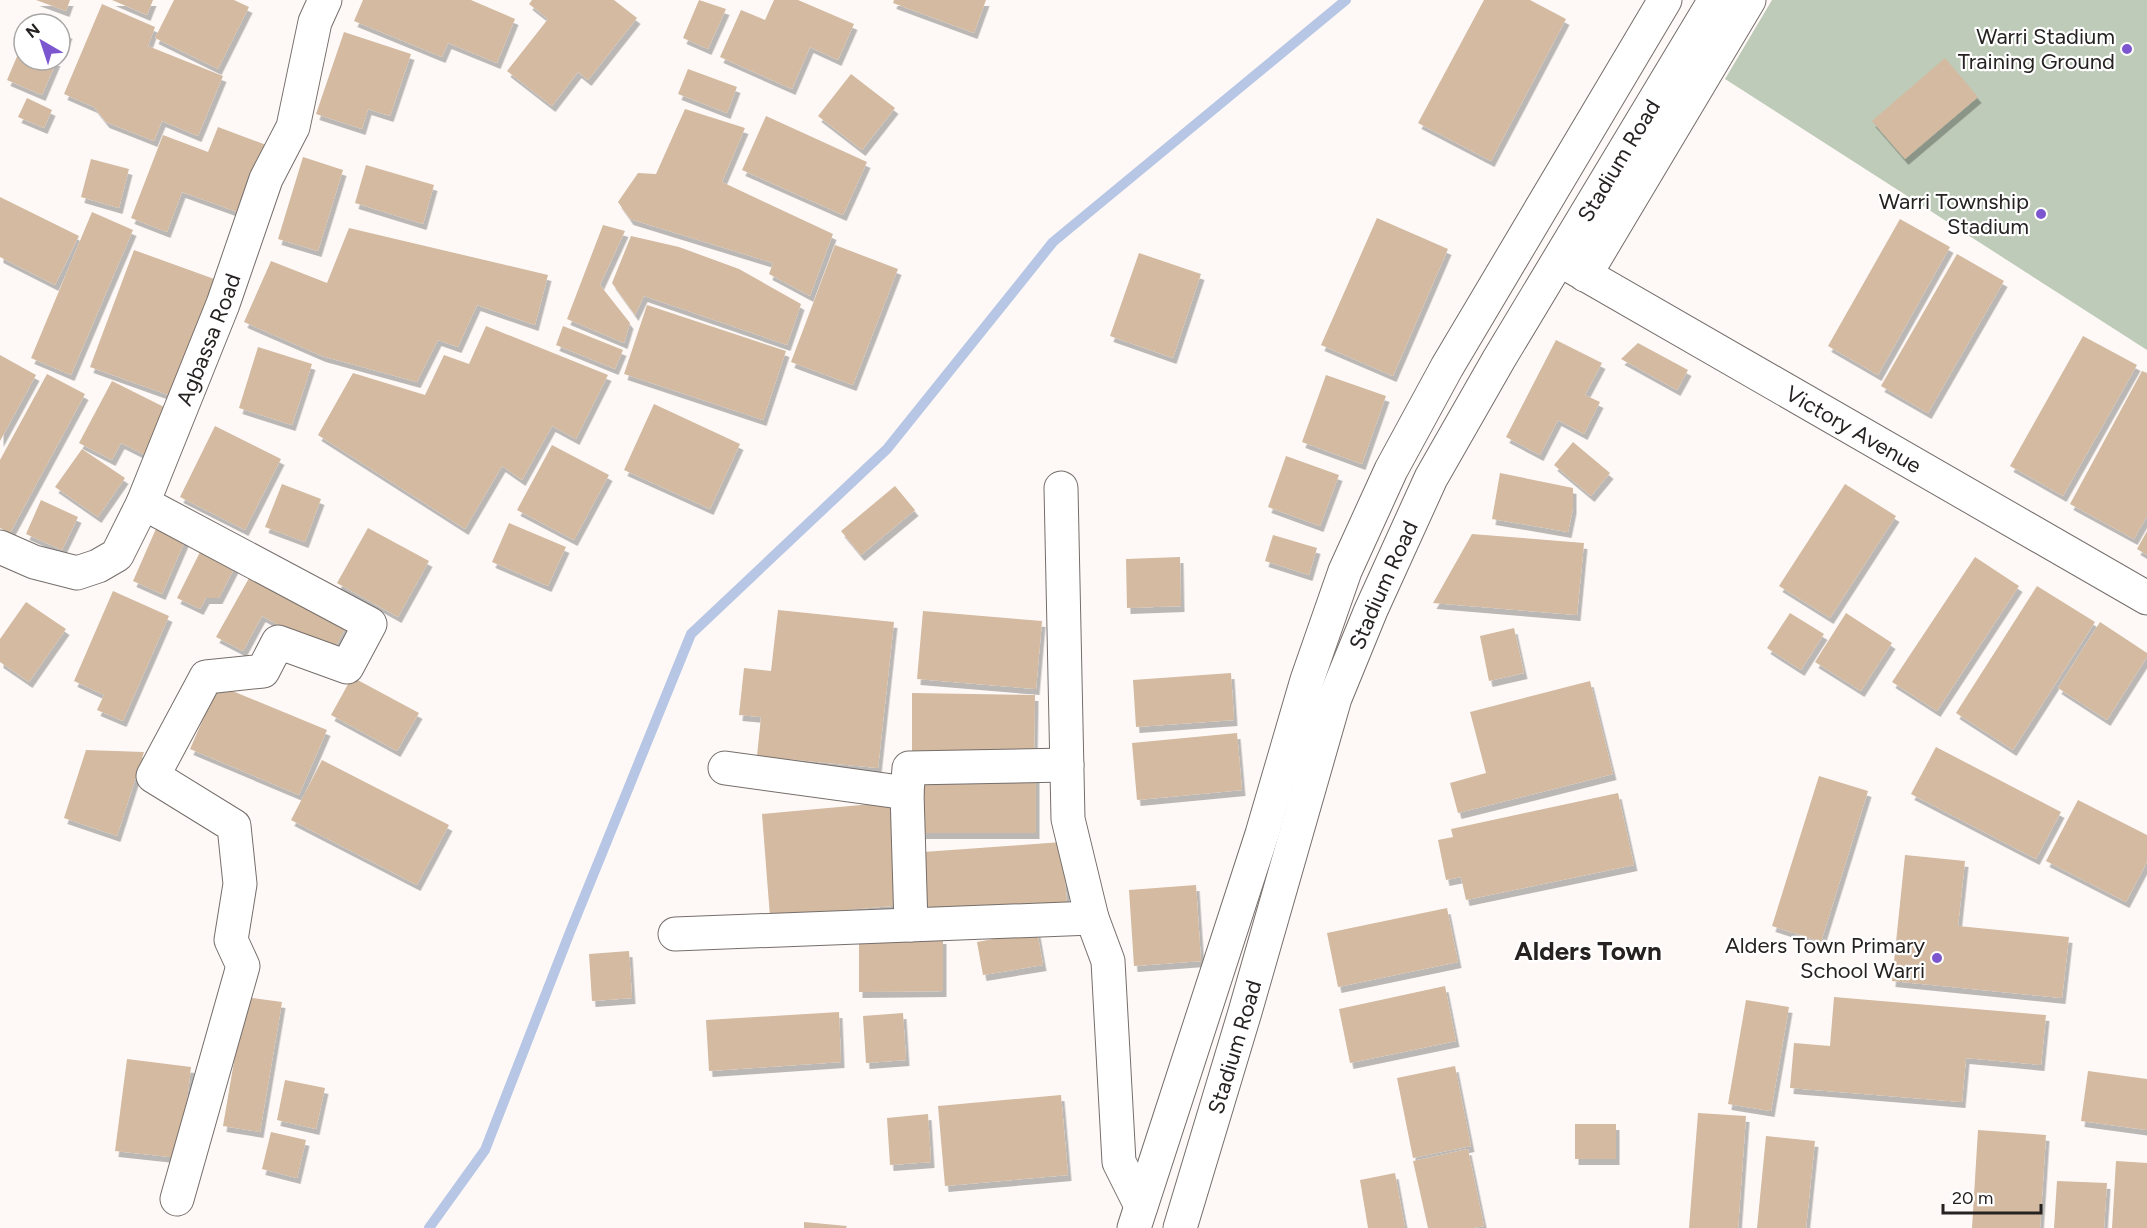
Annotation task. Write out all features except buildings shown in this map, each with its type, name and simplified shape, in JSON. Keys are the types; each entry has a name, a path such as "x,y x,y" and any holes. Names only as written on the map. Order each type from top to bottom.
{"street":[{"name":"Agbassa Road","path":"0,547 34,562 77,573 98,566 117,555 143,503 223,304 266,179 293,127 315,22 325,0"},
{"name":"Stadium Road","path":"1138,1217 1262,834 1307,680 1345,571 1391,470 1447,367 1665,0"},
{"name":"Stadium Road","path":"1180,1228 1335,698 1371,610 1431,478 1498,359 1573,268 1715,0"},
{"path":"1573,268 1749,0"},
{"name":"Victory Avenue","path":"1573,268 2147,598"},
{"path":"1061,488 1068,819 1092,918 1108,961 1119,1162 1138,1217"},
{"path":"143,503 370,624 347,667 278,642 263,671 206,677 153,776 234,826 240,884 231,940 243,966 177,1199"},
{"path":"911,925 907,793 909,768 1067,765"},
{"path":"725,768 907,793"},
{"path":"675,933 1092,918"}],"green space":[{"name":"Warri Township Stadium","path":"1772,0 2147,0 2147,350 1725,79"}],"waterway":[{"path":"429,1228 485,1150 570,932 691,634 887,449 1053,242 1346,0"}],"place":[{"name":"Warri Stadium Training Ground","path":"2127,49"},
{"name":"Warri Township Stadium","path":"2041,214"},
{"name":"Alders Town Primary School Warri","path":"1937,958"}],"district":[{"name":"Alders Town","path":"1588,951"}]}
